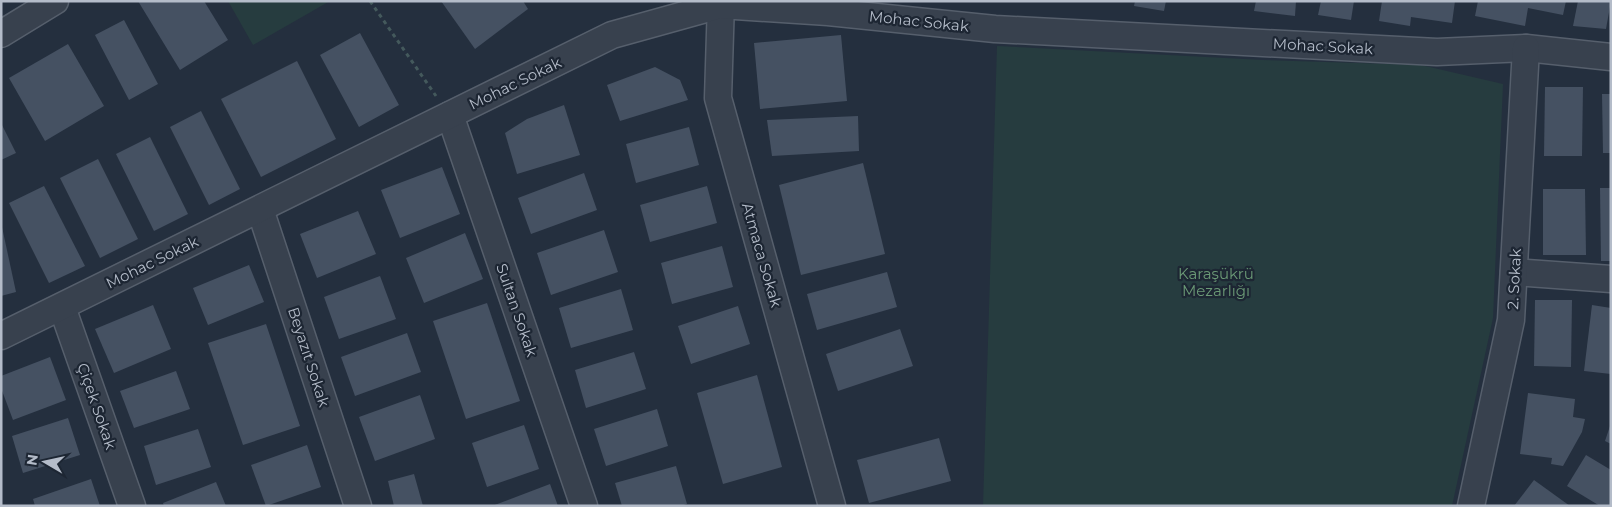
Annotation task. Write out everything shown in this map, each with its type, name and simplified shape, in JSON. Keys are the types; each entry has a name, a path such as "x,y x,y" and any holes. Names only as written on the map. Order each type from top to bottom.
{"street":[{"path":"1,34 55,1"},
{"name":"Mohac Sokak","path":"1,336 612,35 721,3 995,29 1437,52 1526,48 1611,57"},
{"name":"Atmaca Sokak","path":"721,3 718,98 832,506"},
{"name":"2. Sokak","path":"1471,506 1511,320 1526,48"},
{"name":"Sultan Sokak","path":"450,115 584,506"},
{"name":"Beyazıt Sokak","path":"260,209 358,506"},
{"path":"1514,272 1611,279"},
{"name":"Çiçek Sokak","path":"62,307 132,506"}],"path":[{"path":"370,1 450,115"}],"green space":[{"path":"228,1 330,1 253,45"},
{"name":"Karaşükrü Mezarlığı","path":"997,46 1263,60 1421,65 1503,84 1493,318 1452,506 983,506"}],"building":[{"path":"138,1 204,1 228,40 180,70"},
{"path":"441,1 523,1 528,9 475,49"},
{"path":"1135,1 1166,1 1164,11 1134,6"},
{"path":"1256,1 1296,1 1295,16 1254,11"},
{"path":"1321,1 1354,1 1351,20 1318,15"},
{"path":"1382,1 1455,1 1452,23 1411,17 1410,26 1379,21"},
{"path":"1478,1 1566,1 1563,15 1528,8 1525,26 1475,16"},
{"path":"1578,1 1611,1 1606,29 1573,26"},
{"path":"124,20 158,84 129,100 95,35"},
{"path":"360,33 399,105 359,127 320,55"},
{"path":"841,35 847,101 760,109 754,43"},
{"path":"68,44 104,106 45,141 9,78"},
{"path":"297,61 336,139 261,177 221,99"},
{"path":"655,67 680,80 688,100 620,121 607,85"},
{"path":"1545,87 1583,87 1582,156 1544,156"},
{"path":"1602,94 1611,94 1611,153 1603,153"},
{"path":"564,105 580,155 517,174 505,133 527,119"},
{"path":"201,111 240,189 209,205 170,127"},
{"path":"858,116 859,151 772,156 767,120"},
{"path":"1,123 16,153 1,160"},
{"path":"689,127 699,165 636,183 626,144"},
{"path":"150,137 188,214 154,231 116,154"},
{"path":"98,159 138,239 100,258 60,178"},
{"path":"863,163 885,254 801,275 779,185"},
{"path":"442,167 460,214 400,238 381,190"},
{"path":"584,173 597,210 531,234 518,198"},
{"path":"44,186 85,266 49,283 9,203"},
{"path":"707,186 717,223 650,242 640,205"},
{"path":"1600,188 1611,188 1611,261 1601,261"},
{"path":"1543,189 1585,189 1586,255 1543,255"},
{"path":"358,211 376,254 317,278 300,234"},
{"path":"1,228 16,292 1,296"},
{"path":"604,230 618,272 551,295 537,253"},
{"path":"465,233 483,279 424,303 406,258"},
{"path":"722,246 733,287 672,304 661,263"},
{"path":"249,265 264,302 208,325 193,288"},
{"path":"887,272 897,307 817,330 807,294"},
{"path":"380,276 396,319 339,339 324,297"},
{"path":"621,289 633,330 571,348 559,308"},
{"path":"1535,300 1572,300 1571,367 1534,366"},
{"path":"487,303 520,401 466,419 433,321"},
{"path":"153,305 171,349 114,373 95,329"},
{"path":"1592,305 1611,308 1611,374 1584,371"},
{"path":"738,306 750,344 691,364 678,326"},
{"path":"266,324 300,426 243,445 208,343"},
{"path":"900,329 913,366 838,391 826,354"},
{"path":"407,333 421,372 355,396 341,357"},
{"path":"634,352 646,389 586,408 575,370"},
{"path":"50,357 66,400 13,420 1,388 1,376"},
{"path":"176,371 190,409 134,428 120,391"},
{"path":"757,375 782,467 723,484 697,393"},
{"path":"1528,393 1575,399 1573,417 1585,419 1582,432 1563,466 1551,464 1552,458 1520,454"},
{"path":"420,395 435,439 375,461 359,417"},
{"path":"657,409 668,446 606,466 594,429"},
{"path":"68,418 80,455 23,473 12,436"},
{"path":"524,425 539,469 487,487 472,443"},
{"path":"1611,426 1611,444 1605,441"},
{"path":"198,429 211,467 156,485 144,446"},
{"path":"939,438 951,481 869,503 857,460"},
{"path":"307,445 321,487 266,506 251,465"},
{"path":"1586,455 1611,470 1611,506 1600,506 1567,486"},
{"path":"676,466 687,504 680,506 622,506 615,483"},
{"path":"414,474 423,506 394,506 388,481"},
{"path":"91,479 100,506 35,506 33,499"},
{"path":"1534,480 1570,506 1514,506"},
{"path":"216,482 226,506 164,506 163,503"},
{"path":"550,484 558,506 492,506"}]}
